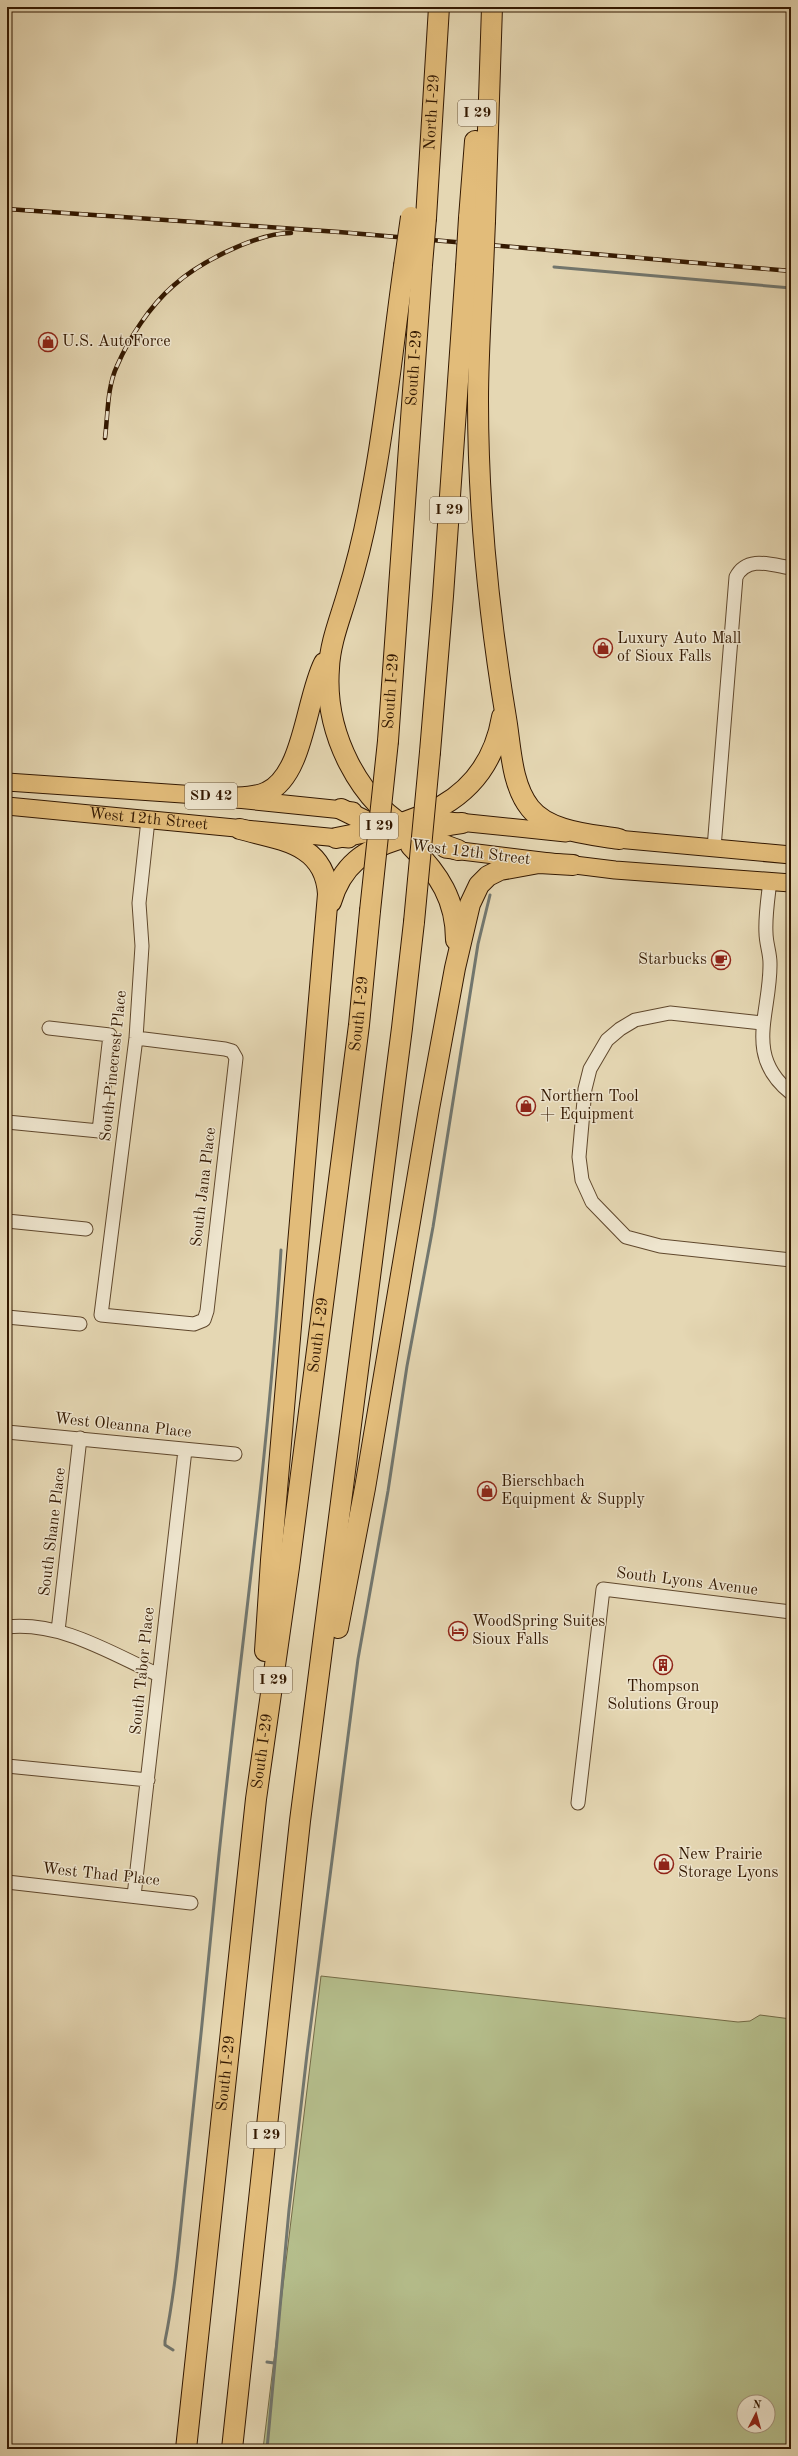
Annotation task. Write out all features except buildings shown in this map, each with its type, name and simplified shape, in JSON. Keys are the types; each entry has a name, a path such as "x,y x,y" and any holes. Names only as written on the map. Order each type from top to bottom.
{"highway":[{"name":"North I-29","path":"413,266 439,7"},
{"name":"I 29","path":"232,2449 300,1821 401,1036 414,922 474,268 486,7"},
{"path":"477,220 492,7"},
{"path":"413,266 371,495 358,558 332,649 328,686 336,734 359,778 374,800 434,871 448,895 455,921 455,968"},
{"name":"South I-29","path":"186,2449 256,1799 289,1567 359,1025 388,741 413,266"},
{"path":"474,268 480,443 492,605 504,706 519,787 530,809 540,818 555,825 619,839"},
{"path":"228,798 259,796 275,788 286,775 295,753 321,670 332,649"},
{"path":"326,920 333,893 345,872 368,850 400,830 451,802 480,775 494,748 504,706"},
{"path":"340,809 458,850"},
{"path":"336,838 462,822"},
{"path":"240,828 292,844 314,856 320,865 327,882 326,920 271,1560 256,1799"},
{"path":"300,1821 367,1480 455,968 474,894 488,876 500,870 526,864 573,865"}],"main road":[{"name":"West 12th Street","path":"7,782 228,798 340,809"},
{"name":"West 12th Street","path":"7,806 336,838"},
{"name":"West 12th Street","path":"462,822 619,839 791,855"},
{"name":"West 12th Street","path":"458,850 656,874 791,883"}],"street":[{"path":"714,848 736,577 739,571 746,565 758,562 791,568"},
{"name":"South Pinecrest Place","path":"101,1315 136,1038 142,946 139,903 148,820"},
{"path":"770,882 766,933 770,964 762,1023 763,1049 768,1068 778,1083 791,1094"},
{"path":"762,1023 670,1013 635,1020 620,1029 607,1040 590,1069 585,1088 579,1156 582,1180 592,1202 626,1237 660,1246 791,1260"},
{"path":"7,1122 99,1131 110,1035 49,1028"},
{"name":"South Jana Place","path":"101,1315 194,1324 199,1323 206,1317 208,1303 236,1058 232,1051 220,1048 136,1038"},
{"path":"7,1221 86,1229"},
{"path":"7,1317 80,1324"},
{"name":"West Oleanna Place","path":"7,1432 235,1454"},
{"name":"South Shane Place","path":"58,1630 80,1438"},
{"name":"South Tabor Place","path":"134,1896 185,1450"},
{"name":"South Lyons Avenue","path":"578,1803 603,1588 791,1612"},
{"path":"7,1627 34,1626 58,1630 160,1675"},
{"path":"7,1766 148,1780"},
{"name":"West Thad Place","path":"7,1882 191,1903"}],"green space":[{"path":"321,1976 738,2022 750,2021 760,2015 791,2019 791,2449 263,2449"}],"waterway":[{"path":"554,267 791,288"},
{"path":"267,2449 289,2210 307,2054 358,1659 388,1491 407,1366 433,1227 478,944 490,895"},
{"path":"173,2350 165,2345 165,2341 177,2259 226,1787 253,1558 269,1404 281,1250"},
{"path":"267,2362 274,2363"}],"railway":[{"path":"7,209 339,232 791,271"},
{"path":"105,438 108,401 114,374 122,355 134,334 148,313 164,294 197,268 228,251 261,238 277,234 291,233"}],"place":[{"name":"U.S. AutoForce","path":"48,342"},
{"name":"Luxury Auto Mall of Sioux Falls","path":"603,648"},
{"name":"Starbucks","path":"721,960"},
{"name":"Northern Tool + Equipment","path":"526,1106"},
{"name":"Bierschbach Equipment & Supply","path":"487,1491"},
{"name":"WoodSpring Suites Sioux Falls","path":"458,1631"},
{"name":"Thompson Solutions Group","path":"663,1665"},
{"name":"New Prairie Storage Lyons","path":"664,1864"}]}
